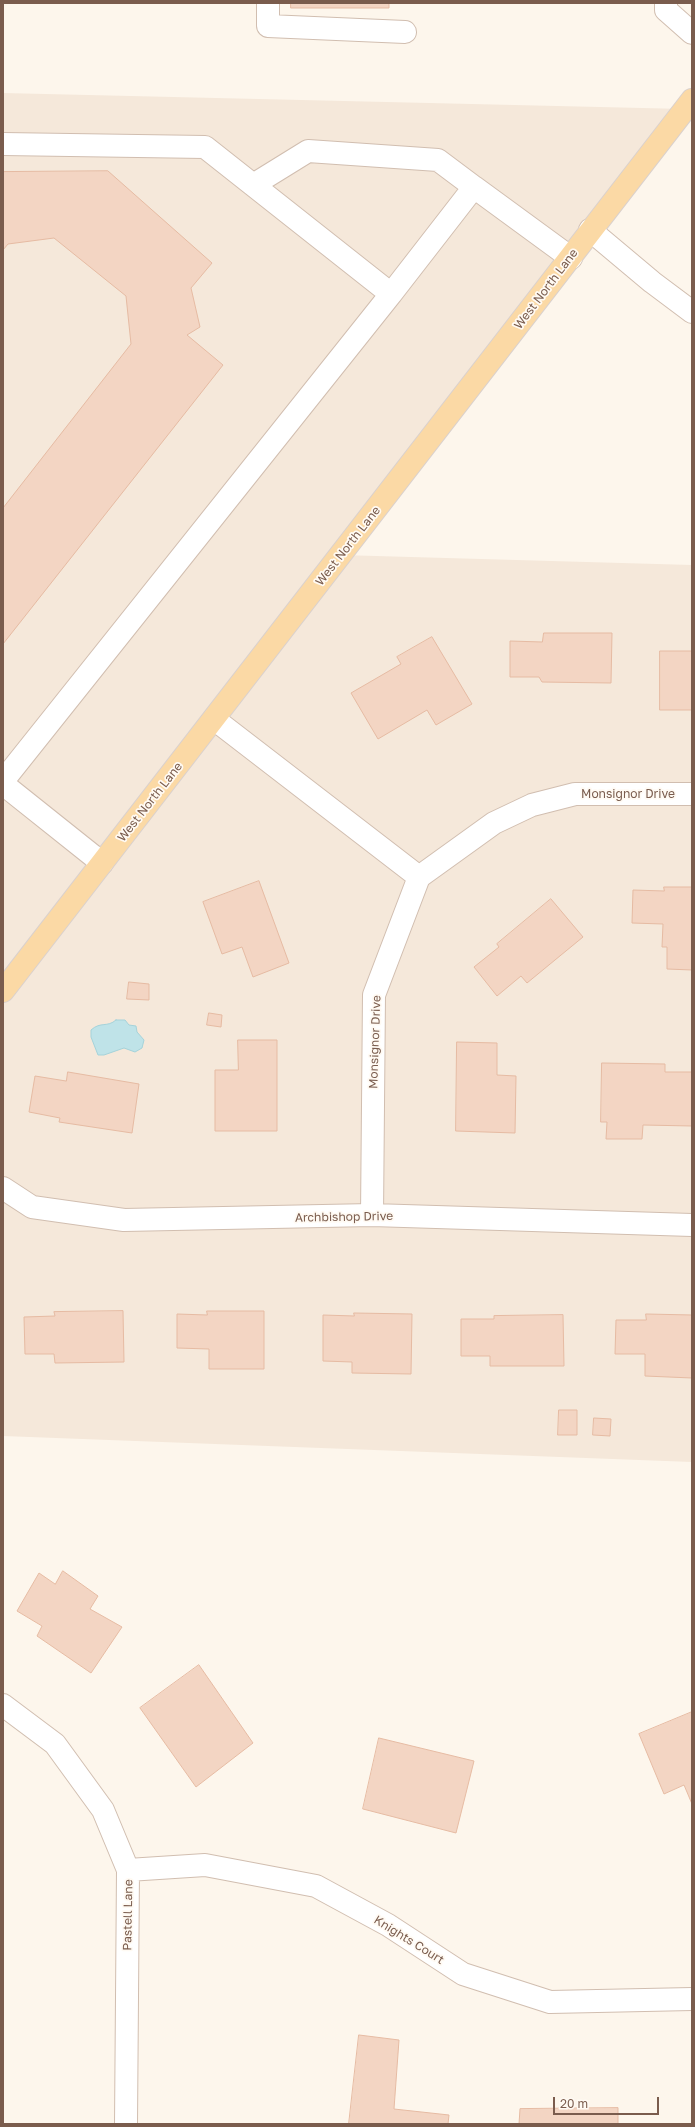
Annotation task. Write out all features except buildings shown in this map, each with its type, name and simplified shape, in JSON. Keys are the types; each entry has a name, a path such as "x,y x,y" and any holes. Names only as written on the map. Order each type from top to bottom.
{"main road":[{"name":"West North Lane","path":"3,991 692,100"}],"street":[{"path":"268,3 268,26 405,32"},
{"path":"666,3 666,10 692,33"},
{"path":"3,144 205,147 391,294"},
{"path":"253,185 308,151 438,160 571,258"},
{"path":"102,863 3,783 391,294 474,187"},
{"path":"590,230 652,282 692,312"},
{"path":"214,719 419,877"},
{"name":"Monsignor Drive","path":"372,1215 374,995 419,877 494,823 532,805 575,794 692,794"},
{"name":"Archbishop Drive","path":"3,1188 32,1207 124,1220 372,1215 692,1225"},
{"name":"Pastell Lane","path":"3,1705 55,1744 103,1810 128,1870 126,2124"},
{"name":"Knights Court","path":"128,1870 205,1865 316,1886 388,1924 463,1974 550,2002 692,1999"}],"shaded area":[{"path":"3,93 685,109 341,555 692,565 692,1462 3,1436"}],"water":[{"path":"116,1020 125,1020 129,1025 136,1026 137,1032 144,1040 142,1048 135,1052 124,1048 104,1055 98,1055 91,1037 91,1030 98,1026 110,1024"}]}
